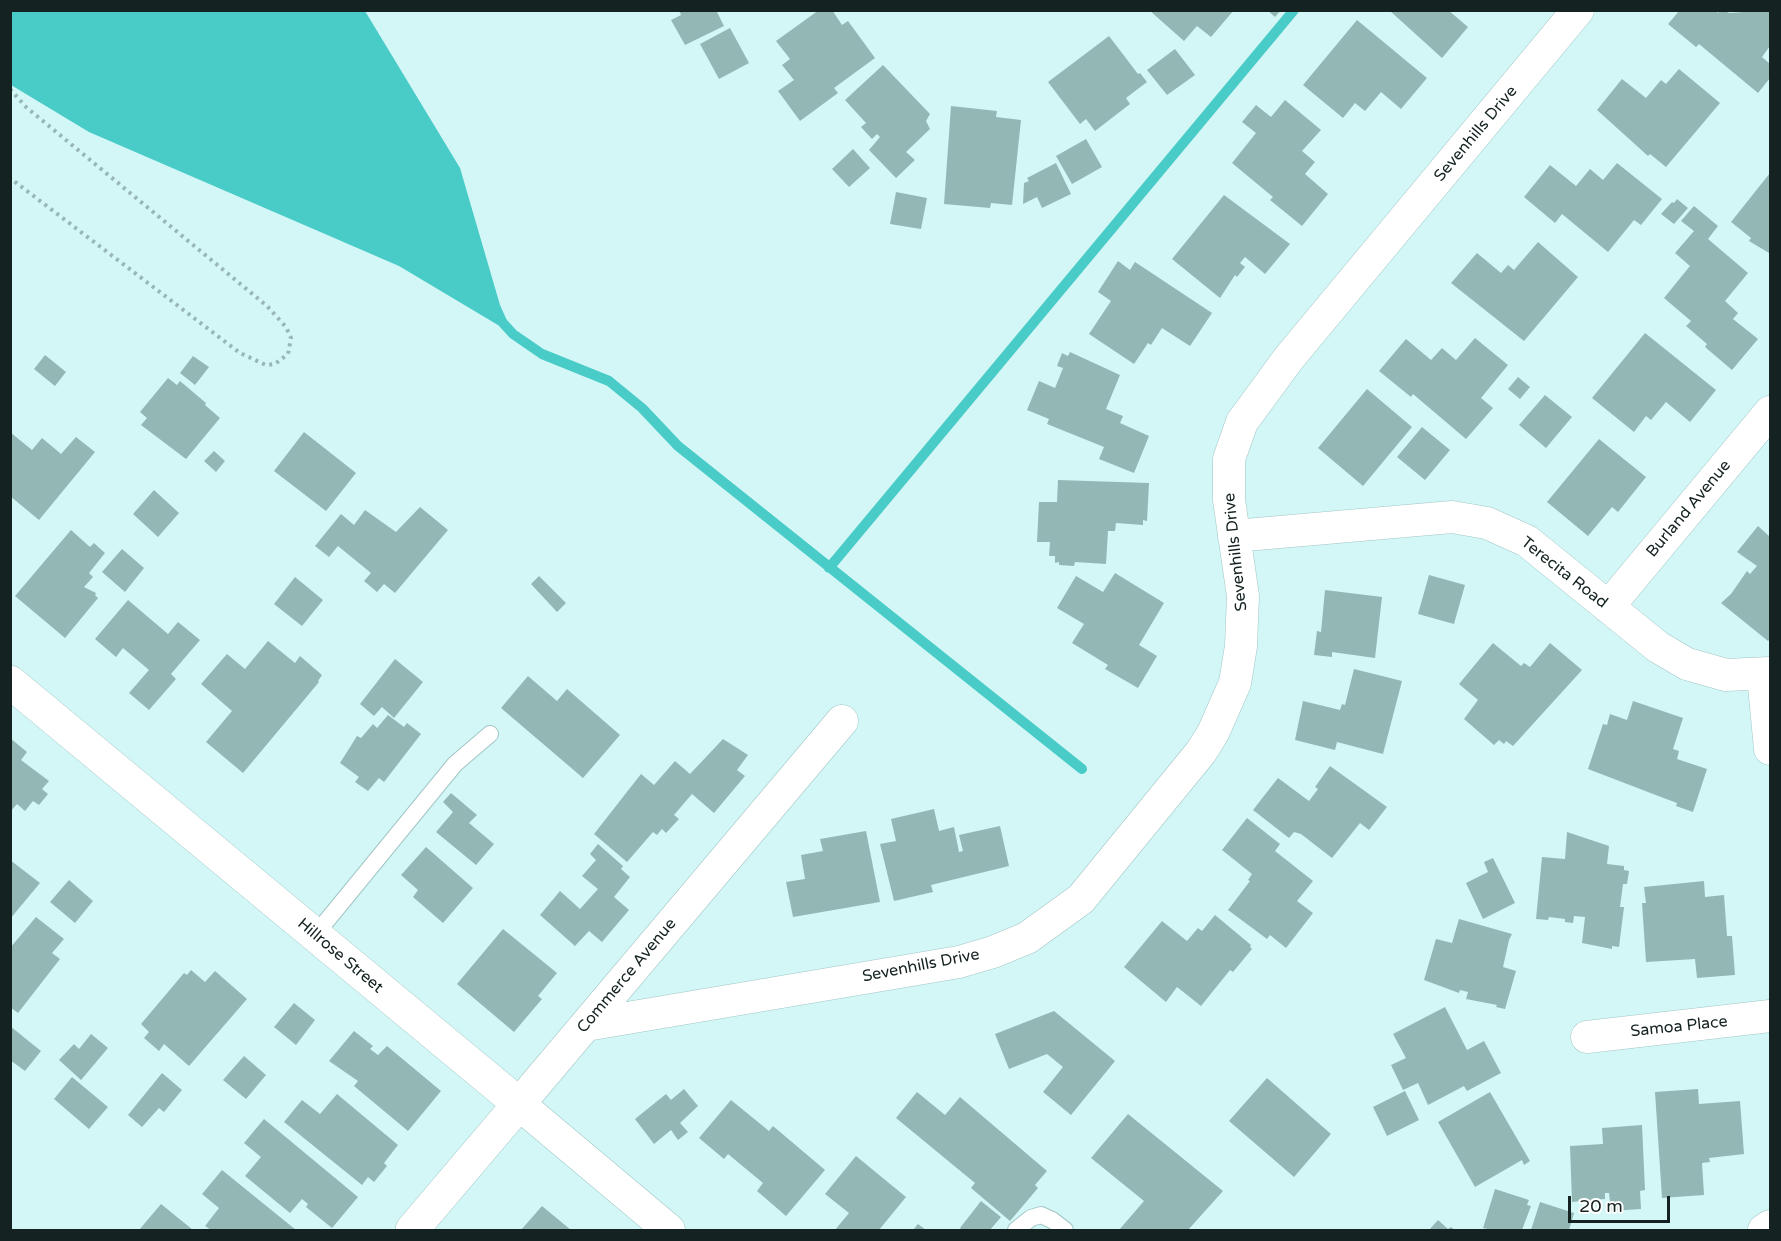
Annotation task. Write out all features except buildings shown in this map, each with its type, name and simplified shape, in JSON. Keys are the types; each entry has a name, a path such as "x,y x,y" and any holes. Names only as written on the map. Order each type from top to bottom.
{"street":[{"name":"Sevenhills Drive","path":"586,1025 958,962 993,952 1027,938 1064,914 1095,883 1202,752 1223,713 1235,683 1243,621 1243,596 1228,500 1230,459 1242,422 1289,358 1578,10"},
{"name":"Burland Avenue","path":"1608,607 1770,412"},
{"name":"Terecita Road","path":"1234,536 1452,517 1478,521 1527,541 1658,647 1687,664 1726,675 1767,674"},
{"path":"1767,674 1770,749"},
{"name":"Hillrose Street","path":"10,682 669,1230"},
{"name":"Commerce Avenue","path":"412,1230 842,722"},
{"name":"Samoa Place","path":"1587,1037 1770,1016"},
{"path":"1764,1230 1770,1226"}],"lane":[{"path":"315,935 455,764 490,734"},
{"path":"1016,1230 1031,1218 1041,1215 1065,1230"}],"path":[{"path":"10,89 26,107 267,306 286,327 291,338 288,354 275,364 266,364 240,353 10,178"}],"water":[{"path":"11,10 365,11 460,168 500,305 513,334 399,266 89,132 11,85"}],"waterway":[{"path":"829,568 1294,10"},
{"path":"503,323 513,334 542,354 609,381 642,408 678,446 1082,769"}]}
